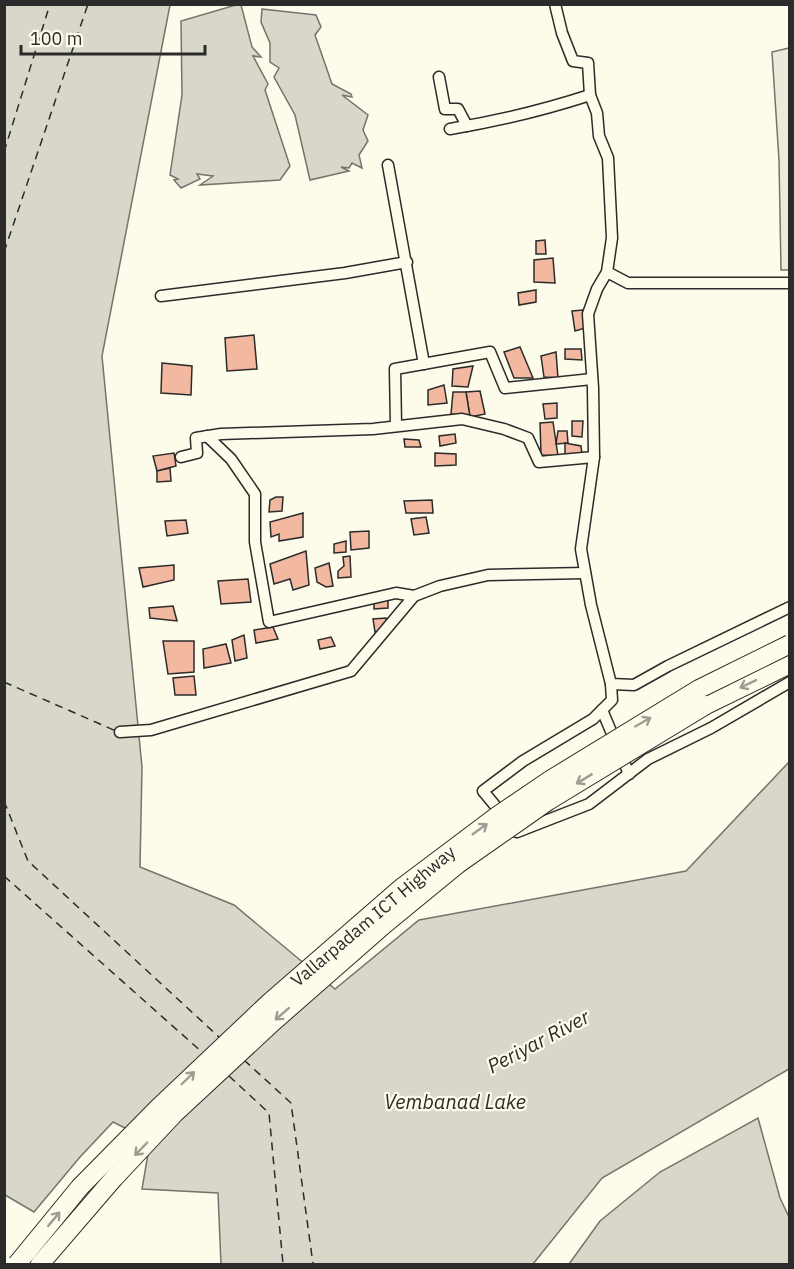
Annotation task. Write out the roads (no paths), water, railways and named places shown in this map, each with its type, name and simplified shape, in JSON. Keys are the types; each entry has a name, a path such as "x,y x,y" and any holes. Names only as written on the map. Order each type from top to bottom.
{"highway":[{"name":"Vallarpadam ICT Highway","path":"17,1264 80,1187 158,1108 270,1002 400,889 497,816 560,774 699,689 789,644"},
{"name":"Vallarpadam ICT Highway","path":"40,1264 114,1178 174,1114 273,1022 386,923 458,864 548,801 636,747 706,705 789,664"}],"street":[{"path":"555,4 573,61 588,63 590,95 597,113 598,136 608,158 612,238 607,272 597,289 588,314 594,457 581,549 611,684 612,700 593,719 523,761 483,790 517,832 589,804 648,759 711,728 789,682"},
{"path":"439,77 445,109 458,109 467,126"},
{"path":"450,129 542,110 590,95"},
{"path":"388,165 424,364"},
{"path":"161,296 345,273 407,262"},
{"path":"607,272 628,283 789,283"},
{"path":"396,426 395,369 490,352 505,388 592,379"},
{"path":"181,457 197,453 196,438 207,436 396,426 462,419 504,429 528,438 539,462 594,457"},
{"path":"207,436 231,459 255,494 255,542 269,622 396,593 414,596"},
{"path":"120,732 150,730 351,671 414,596 440,586 488,575 585,573"},
{"path":"611,684 634,685 789,607"},
{"path":"602,710 629,774"}],"water":[{"path":"239,4 252,47 261,57 253,56 268,84 265,90 290,166 280,180 200,185 213,176 197,174 200,179 181,188 174,180 178,179 170,175 182,95 181,21"},
{"path":"5,5 170,5 102,356 142,767 140,867 234,905 335,989 419,920 686,871 789,762 789,1069 602,1178 533,1264 221,1264 218,1193 142,1189 149,1148 129,1130 113,1122 34,1212 5,1195"},
{"path":"262,9 316,15 321,27 315,35 332,84 351,94 352,97 342,95 368,115 363,130 368,141 359,155 362,168 352,163 349,168 341,167 349,171 310,180 295,115 274,77 279,68 270,62 270,43 261,22"},
{"path":"758,1118 780,1198 789,1217 789,1264 569,1264 600,1221 660,1172"}],"water label":[{"name":"Periyar River","path":"538,1041"},
{"name":"Vembanad Lake","path":"455,1101"}]}
